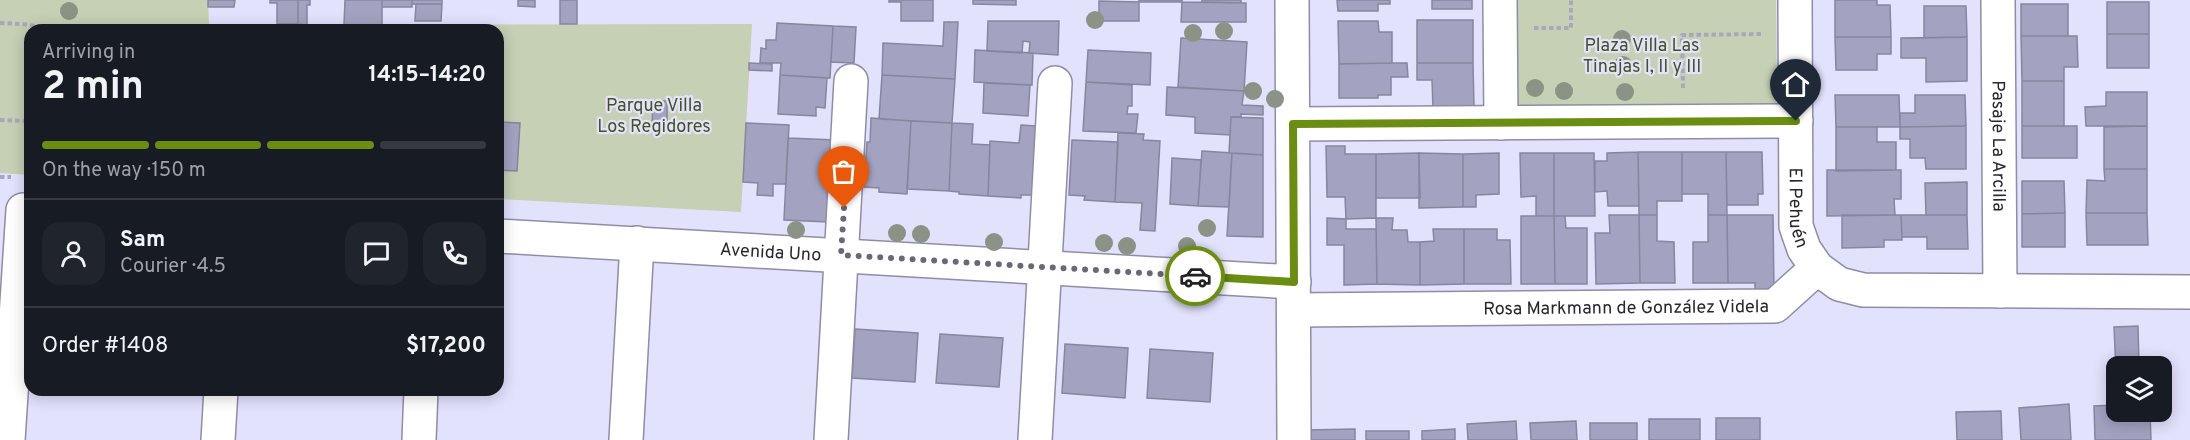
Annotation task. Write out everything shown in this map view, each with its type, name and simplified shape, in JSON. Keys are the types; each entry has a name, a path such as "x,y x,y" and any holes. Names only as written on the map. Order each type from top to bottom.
{"street":[{"path":"1292,0 1294,440"},
{"name":"El Pehuén","path":"1795,0 1796,226 1804,249 1817,268"},
{"name":"Pasaje La Arcilla","path":"1998,0 2000,291"},
{"path":"1500,14 1501,123"},
{"path":"831,440 851,81"},
{"path":"1035,440 1055,83"},
{"path":"1293,124 1796,121"},
{"path":"8,440 18,210"},
{"name":"Avenida Uno","path":"504,236 1045,267 1294,296"},
{"path":"626,440 637,243"},
{"path":"1817,268 1839,284 1863,290 2190,292"},
{"name":"Rosa Markmann de González Videla","path":"1294,296 1775,306 1817,268"},
{"path":"218,440 221,396"},
{"path":"419,440 422,396"}],"path":[{"path":"1500,14 1571,28 1571,0"},
{"path":"0,23 24,24"},
{"path":"1683,122 1682,35 1795,33"},
{"path":"0,120 24,122"}],"green space":[{"name":"Parque Villa Los Regidores","path":"0,0 208,0 209,24 24,24 24,175 0,173"},
{"name":"Plaza Villa Las Tinajas I, II y III","path":"1507,0 1776,0 1777,98 1775,107 1532,111 1515,102"},
{"name":"Parque Villa Los Regidores","path":"504,24 752,24 741,212 504,199"}],"building":[{"path":"208,0 235,0 234,7 208,7"},
{"path":"270,0 298,0 298,24 277,24 277,3 270,3"},
{"path":"298,0 310,0 310,5 307,5 307,24 298,24"},
{"path":"345,0 382,0 382,24 344,24"},
{"path":"382,0 412,0 412,7 382,7"},
{"path":"412,0 442,0 442,4 412,4"},
{"path":"518,0 535,0 535,7 518,6"},
{"path":"560,0 577,0 577,24 560,24"},
{"path":"889,0 933,0 933,21 901,21 901,2 889,2"},
{"path":"973,0 1016,0 1016,5 973,4"},
{"path":"1139,0 1182,0 1182,2 1139,2"},
{"path":"1202,0 1241,0 1241,3 1202,2"},
{"path":"1337,0 1390,0 1390,4 1378,4 1378,11 1338,11"},
{"path":"1432,0 1472,0 1472,9 1432,9"},
{"path":"1835,0 1877,0 1877,5 1890,5 1891,37 1835,37"},
{"path":"1099,1 1139,2 1139,21 1099,21"},
{"path":"1182,2 1246,3 1246,22 1181,22"},
{"path":"2107,2 2149,2 2149,34 2107,34"},
{"path":"416,4 442,4 441,21 415,21"},
{"path":"2021,4 2068,4 2068,36 2021,36"},
{"path":"1924,6 1966,6 1967,37 1924,38"},
{"path":"1417,20 1473,20 1473,63 1417,63"},
{"path":"988,21 1059,21 1058,55 1029,53 1030,42 1023,41 1022,53 987,51"},
{"path":"1338,21 1378,21 1379,32 1392,32 1392,63 1339,64"},
{"path":"944,22 958,22 955,79 882,75 883,43 943,46"},
{"path":"777,23 833,26 830,78 780,75 781,63 760,63 761,48 766,49 766,40 776,40"},
{"path":"833,26 856,27 854,63 831,62"},
{"path":"2107,34 2149,34 2149,68 2107,68"},
{"path":"2021,36 2077,36 2078,67 2064,67 2064,81 2022,81"},
{"path":"1835,37 1891,37 1891,54 1877,54 1877,70 1836,70"},
{"path":"1967,37 1967,81 1926,82 1926,58 1901,58 1901,38"},
{"path":"1181,38 1247,42 1244,91 1178,87"},
{"path":"975,50 1033,53 1032,85 974,82"},
{"path":"1088,50 1151,53 1150,85 1086,82"},
{"path":"749,63 772,64 772,71 749,70"},
{"path":"1407,63 1408,77 1391,77 1391,95 1378,95 1378,98 1339,98 1339,64"},
{"path":"1417,63 1473,63 1474,107 1433,108 1432,80 1417,80"},
{"path":"780,75 827,78 825,108 816,107 816,116 778,114"},
{"path":"882,75 955,79 952,123 879,119"},
{"path":"2022,81 2064,81 2064,126 2022,126"},
{"path":"1086,82 1132,85 1132,106 1128,106 1127,114 1138,114 1136,133 1083,131"},
{"path":"984,83 1030,85 1028,116 983,113"},
{"path":"1167,87 1244,91 1242,105 1263,106 1263,115 1241,114 1241,117 1231,117 1230,135 1195,133 1195,117 1166,115"},
{"path":"2106,92 2147,92 2147,126 2086,126 2085,107 2106,106"},
{"path":"1835,95 1899,95 1900,127 1836,127"},
{"path":"1915,95 1965,95 1966,126 1900,127 1900,113 1915,113"},
{"path":"653,101 667,101 667,129 652,129"},
{"path":"1231,117 1263,118 1263,155 1229,153"},
{"path":"871,118 911,121 907,194 879,192 879,188 864,187"},
{"path":"911,121 952,123 949,191 907,189"},
{"path":"504,122 520,123 517,171 504,170"},
{"path":"746,123 789,125 786,184 773,184 773,196 757,195 758,183 743,182"},
{"path":"952,123 973,124 972,144 990,145 988,196 949,191"},
{"path":"1021,125 1036,126 1034,195 1021,195 1021,198 988,196 990,141 1019,143"},
{"path":"1966,126 1966,169 1926,169 1925,158 1910,158 1910,139 1900,139 1900,127"},
{"path":"2022,126 2077,126 2077,158 2022,158"},
{"path":"2147,126 2147,169 2104,169 2104,127"},
{"path":"1836,127 1877,127 1877,142 1896,142 1896,170 1836,171"},
{"path":"1118,133 1144,134 1143,140 1160,141 1155,231 1140,230 1142,203 1115,202"},
{"path":"788,138 835,140 828,222 784,220"},
{"path":"1072,140 1118,142 1115,202 1084,200 1085,196 1069,195"},
{"path":"1326,146 1345,146 1345,154 1376,154 1376,218 1346,219 1345,197 1327,197"},
{"path":"1202,151 1232,153 1229,207 1198,206"},
{"path":"1638,152 1639,206 1608,206 1607,191 1595,192 1595,161 1607,161 1607,153"},
{"path":"1638,152 1682,152 1682,201 1657,201 1657,215 1639,215"},
{"path":"1682,152 1726,152 1727,215 1708,215 1708,194 1682,194"},
{"path":"1726,152 1762,152 1763,194 1758,194 1758,205 1727,205"},
{"path":"1232,153 1263,155 1263,237 1227,236"},
{"path":"1419,153 1420,198 1376,198 1376,154"},
{"path":"1419,153 1463,154 1463,207 1419,208"},
{"path":"1499,153 1499,194 1476,195 1476,207 1463,207 1463,154"},
{"path":"1520,153 1554,153 1554,216 1536,216 1536,196 1521,197"},
{"path":"1554,153 1594,153 1595,216 1554,216"},
{"path":"1172,158 1201,160 1198,206 1170,204"},
{"path":"2104,169 2147,169 2147,213 2086,213 2087,180 2105,181"},
{"path":"1827,170 1901,170 1901,199 1894,199 1895,215 1827,216"},
{"path":"2022,181 2064,181 2065,213 2022,214"},
{"path":"1967,182 1967,215 1926,215 1925,183"},
{"path":"2065,213 2065,247 2022,247 2022,214"},
{"path":"2086,213 2147,213 2148,245 2087,245"},
{"path":"1609,215 1639,215 1640,283 1596,284 1595,233 1610,233"},
{"path":"1639,215 1657,215 1657,241 1674,242 1675,283 1640,283"},
{"path":"1708,215 1727,215 1728,283 1693,283 1693,242 1708,242"},
{"path":"1727,215 1773,215 1774,291 1755,291 1755,283 1728,283"},
{"path":"1842,215 1901,215 1902,240 1884,240 1884,247 1842,248"},
{"path":"1901,215 1967,215 1968,249 1927,249 1927,237 1902,237"},
{"path":"1521,216 1554,216 1555,284 1521,284"},
{"path":"1554,216 1565,216 1566,228 1587,228 1587,284 1555,284"},
{"path":"1327,218 1346,219 1346,229 1376,229 1377,284 1344,285 1344,245 1327,245"},
{"path":"1376,218 1393,218 1392,230 1407,230 1408,242 1420,242 1420,285 1377,284"},
{"path":"1433,229 1464,229 1464,284 1420,285 1420,242 1434,241"},
{"path":"1464,229 1497,229 1497,240 1510,240 1511,284 1464,284"},
{"path":"2138,326 2139,356 2115,356 2114,327"},
{"path":"855,329 918,333 915,382 852,378"},
{"path":"940,334 1003,338 999,387 936,383"},
{"path":"1065,344 1128,348 1125,398 1062,393"},
{"path":"1150,349 1213,353 1210,402 1147,398"},
{"path":"2069,404 2071,440 2021,440 2019,408"},
{"path":"2106,405 2106,422 2150,422 2151,440 2095,440 2094,406"},
{"path":"2001,411 2002,440 1957,440 1956,412"},
{"path":"1716,418 1760,418 1760,440 1716,440"},
{"path":"1649,419 1700,419 1700,440 1649,440"},
{"path":"1516,421 1517,440 1468,440 1467,424"},
{"path":"1576,421 1577,440 1531,440 1530,423"},
{"path":"1590,423 1637,423 1637,440 1590,440"},
{"path":"1355,429 1355,440 1307,440 1307,430"},
{"path":"1455,429 1455,440 1422,440 1422,431"},
{"path":"1366,431 1409,431 1409,440 1366,440"}],"way so far":[{"path":"844,208 841,255 1195,276"}],"route":[{"path":"1195,276 1294,282 1293,124 1796,121"}]}
